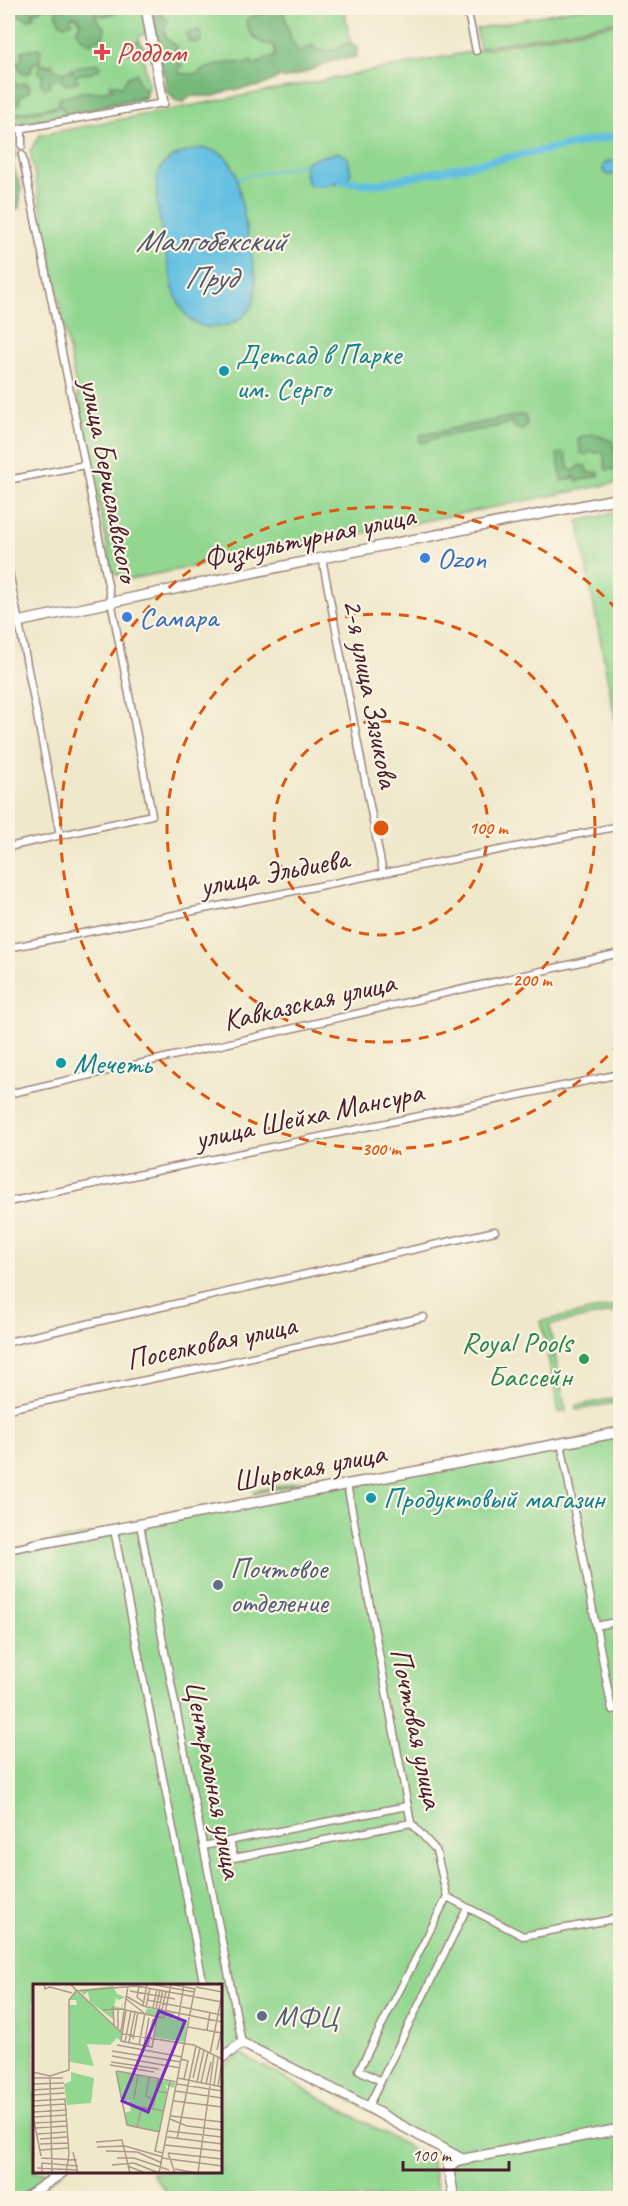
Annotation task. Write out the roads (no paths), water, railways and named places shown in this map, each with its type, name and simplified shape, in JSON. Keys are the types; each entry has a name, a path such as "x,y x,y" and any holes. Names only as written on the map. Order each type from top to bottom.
{"street":[{"path":"8,131 163,103 146,8"},
{"path":"467,8 476,51"},
{"path":"22,128 22,146"},
{"name":"улица Бериславского","path":"22,154 85,465 152,815 60,835"},
{"path":"8,480 85,465"},
{"name":"Физкультурная улица","path":"8,624 621,498"},
{"name":"2-я улица Зязикова","path":"322,558 383,873"},
{"path":"8,566 60,835 8,847"},
{"name":"улица Эльдиева","path":"8,948 621,826"},
{"name":"Кавказская улица","path":"8,1094 621,953"},
{"name":"улица Шейха Мансура","path":"8,1202 621,1074"},
{"path":"8,1342 495,1231"},
{"name":"Поселковая улица","path":"8,1409 216,1365 424,1317"},
{"name":"Широкая улица","path":"8,1550 621,1431"},
{"path":"561,1443 612,1710 621,1708"},
{"name":"Почтовая улица","path":"347,1485 411,1823 436,1850 447,1897"},
{"name":"Центральная улица","path":"140,1525 242,2043"},
{"name":"Центральная улица","path":"114,1530 204,1984"},
{"path":"596,1626 621,1621"},
{"path":"203,1846 407,1806"},
{"path":"230,1841 234,1858 411,1823"},
{"path":"381,2081 359,2070 447,1897 524,1936 621,1918"},
{"path":"368,2107 467,1908"},
{"path":"222,2058 242,2043 368,2107 462,2160"},
{"path":"448,2167 455,2161 621,2129"},
{"path":"445,2150 454,2199"},
{"path":"25,2199 62,2173"}],"water":[{"name":"Малгобекский Пруд","path":"202,148 223,155 236,173 256,279 254,300 246,313 231,324 212,327 195,323 185,314 177,299 164,246 157,195 157,182 162,166 177,155"},
{"path":"338,152 348,158 351,173 348,178 334,184 317,187 309,184 304,165 307,161"},
{"path":"607,161 613,161 617,168 613,175 607,175 603,171 603,165"}],"waterway":[{"path":"343,181 377,184 620,135"},
{"path":"237,178 304,165"}],"place":[{"name":"Роддом","path":"102,52"},
{"name":"Детсад в Парке им. Серго","path":"224,371"},
{"name":"Ozon","path":"425,558"},
{"name":"Самара","path":"127,617"},
{"name":"Мечеть","path":"61,1063"},
{"name":"Royal Pools Бассейн","path":"584,1359"},
{"name":"Продуктовый магазин","path":"371,1498"},
{"name":"Почтовое отделение","path":"218,1585"},
{"name":"МФЦ","path":"262,2016"}]}
